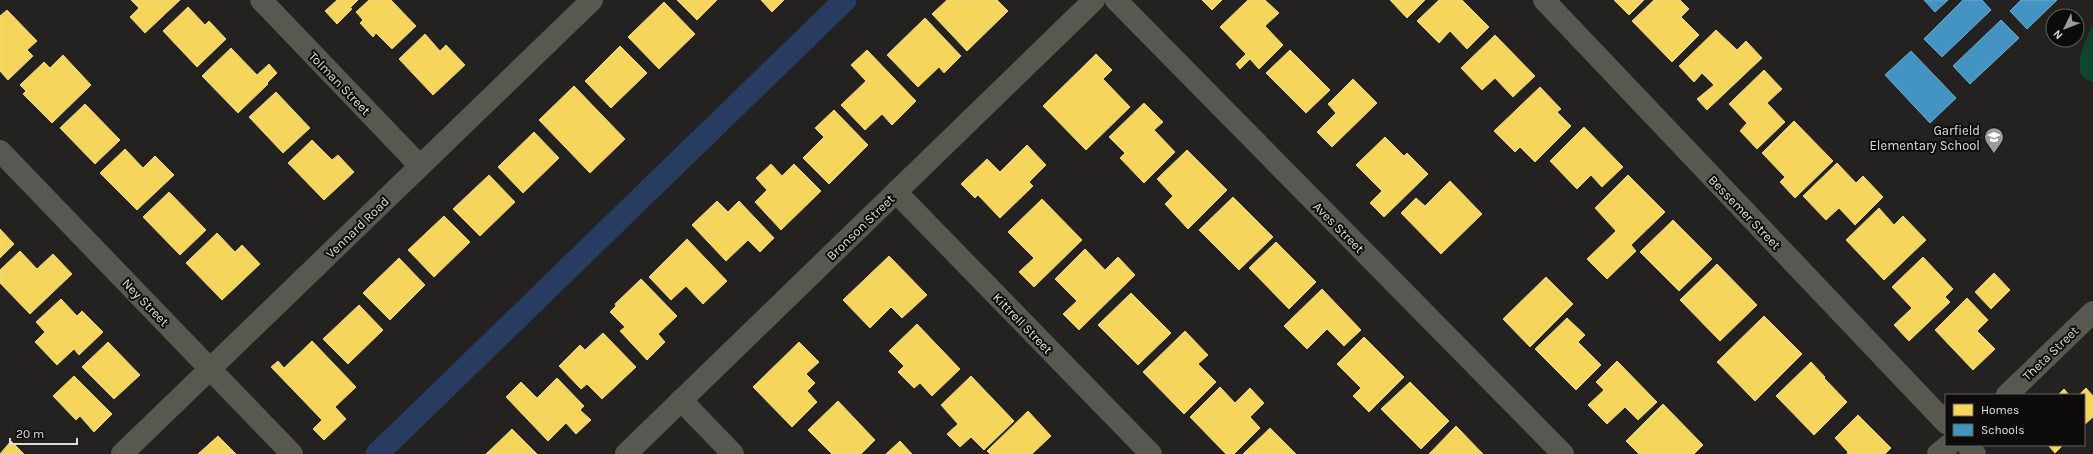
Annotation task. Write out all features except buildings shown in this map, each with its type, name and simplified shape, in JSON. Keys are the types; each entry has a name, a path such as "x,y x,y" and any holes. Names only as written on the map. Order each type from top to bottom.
{"street":[{"name":"Tolman Street","path":"261,0 420,166"},
{"name":"Vennard Road","path":"122,454 592,0"},
{"name":"Bronson Street","path":"626,454 1094,0"},
{"name":"Aves Street","path":"1116,0 1563,454"},
{"name":"Bessemer Street","path":"1544,0 1945,422"},
{"name":"Ney Street","path":"0,151 292,454"},
{"name":"Kittrell Street","path":"896,192 1150,454"},
{"name":"Theta Street","path":"2008,394 2093,312"},
{"path":"681,400 733,454"},
{"path":"1938,454 1948,446"},
{"path":"1968,446 1975,454"}],"green space":[{"path":"2093,26 2093,82 2085,78 2081,73 2080,57 2083,48 2085,48 2086,40"}],"waterway":[{"path":"377,454 845,0"}],"place":[{"name":"Garfield Elementary School","path":"1994,154"}]}
